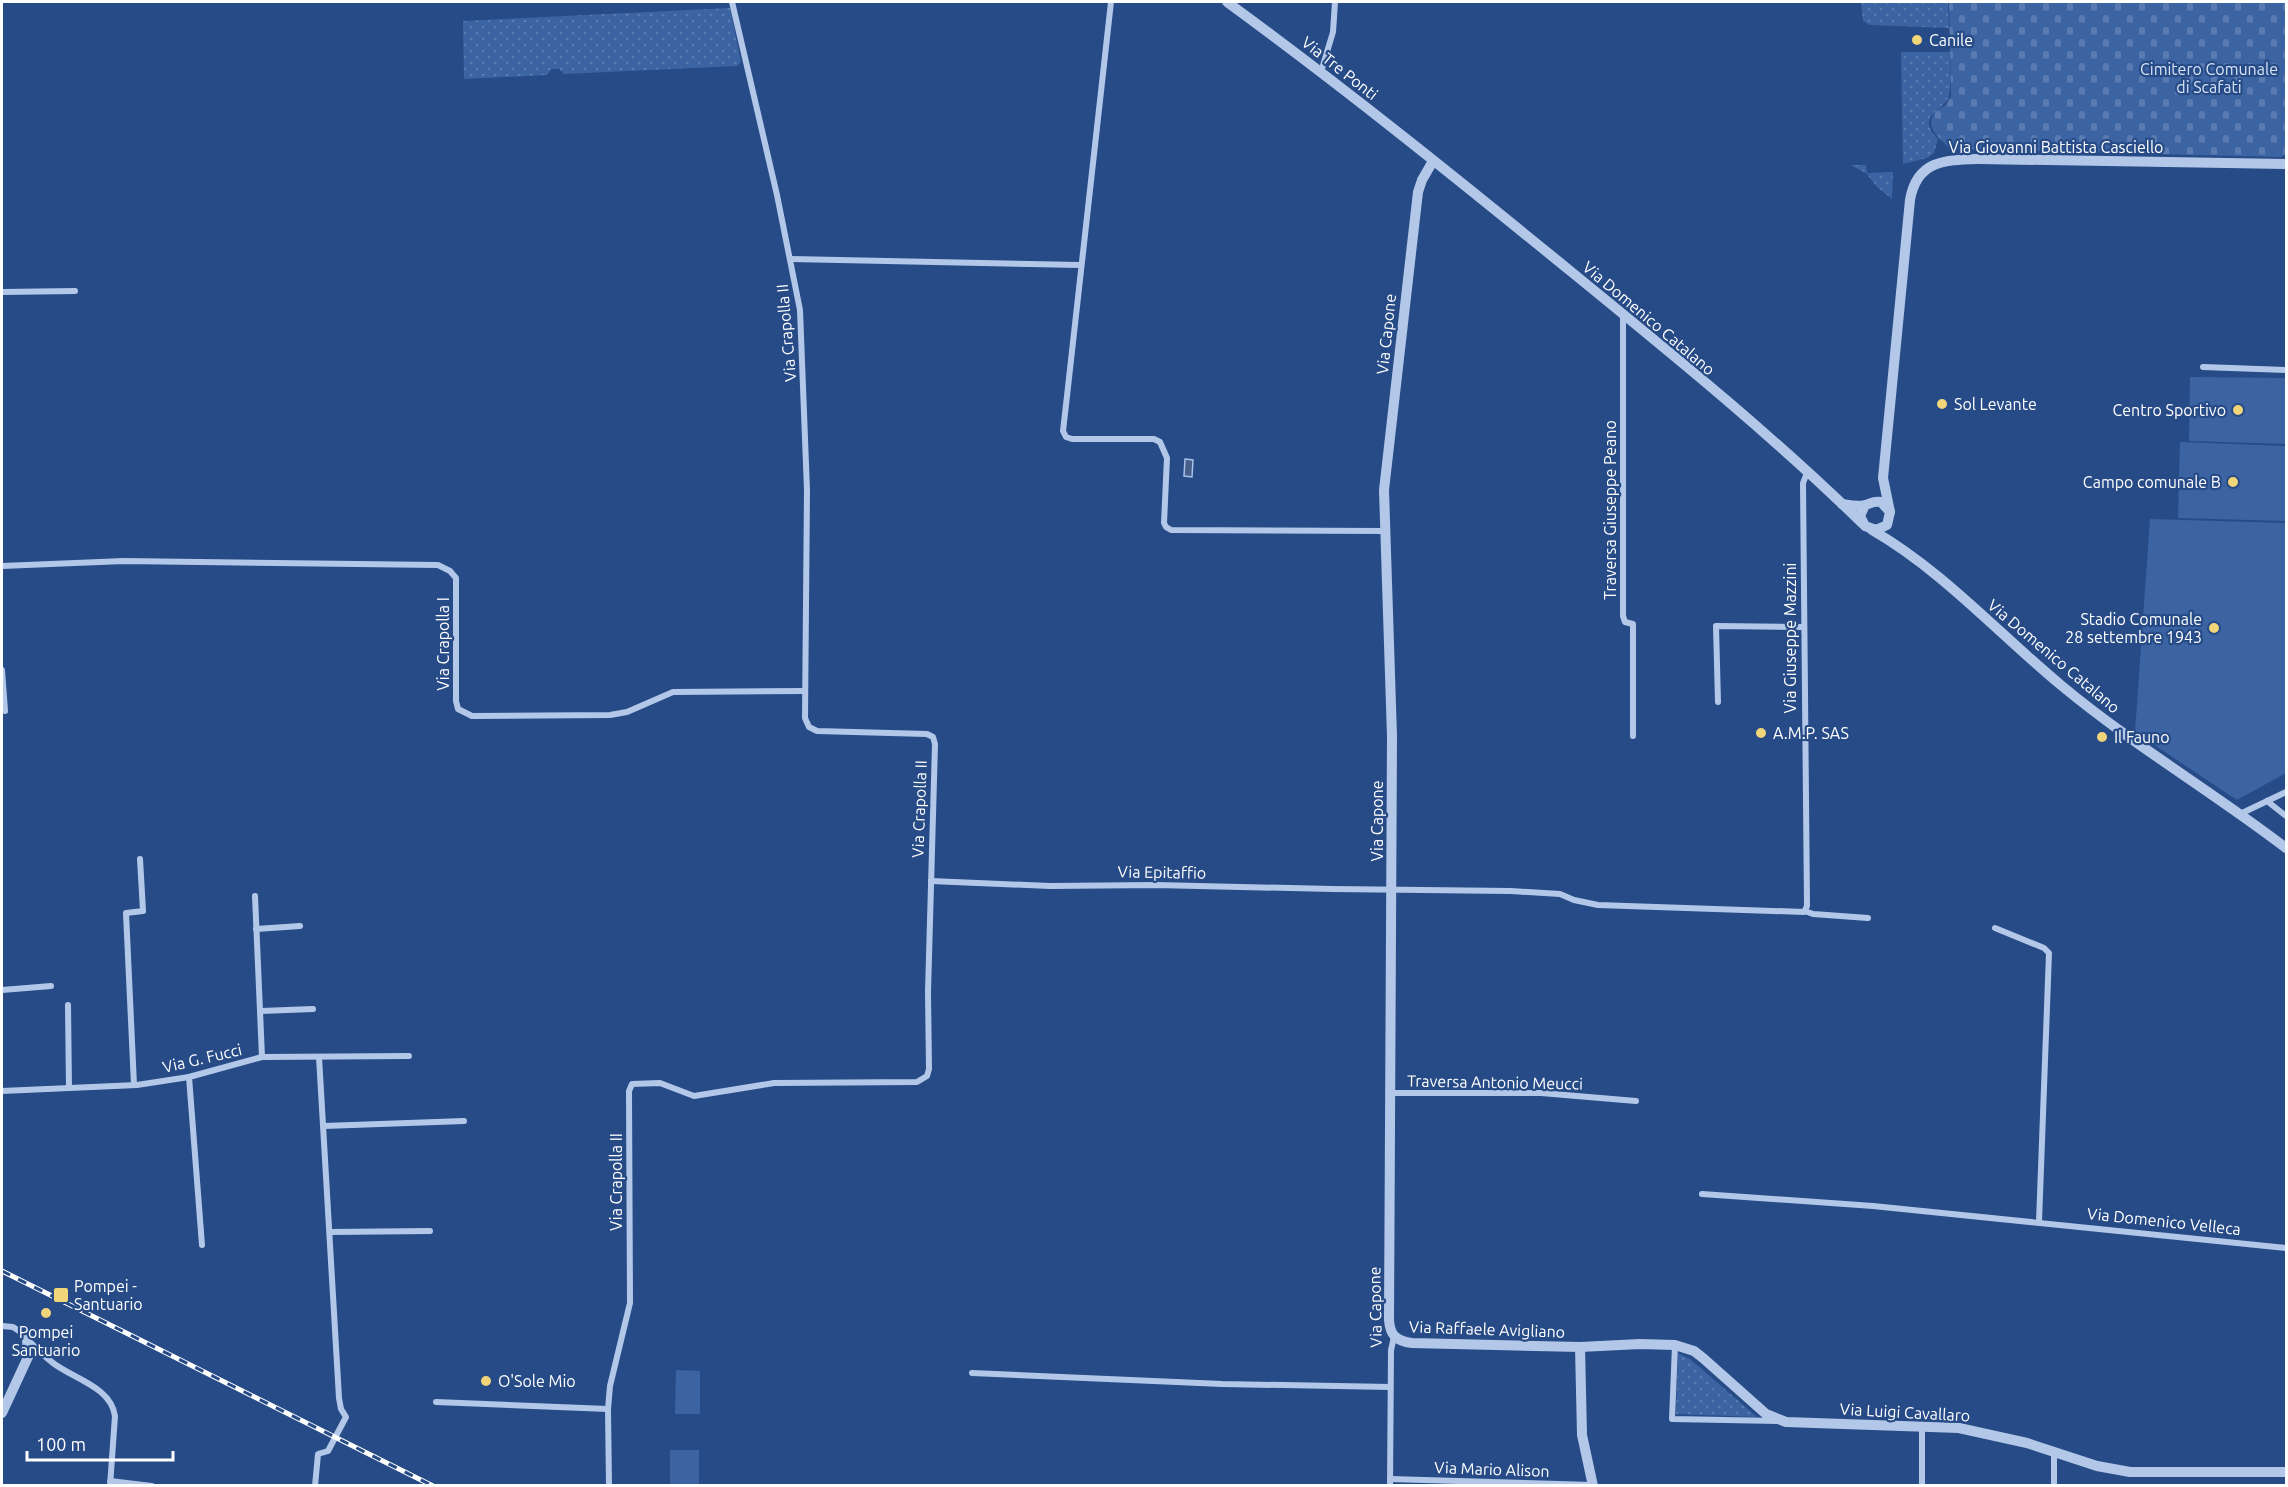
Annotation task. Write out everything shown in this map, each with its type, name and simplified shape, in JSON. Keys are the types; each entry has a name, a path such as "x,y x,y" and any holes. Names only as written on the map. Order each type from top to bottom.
{"street":[{"name":"Via Crapolla II","path":"609,1485 610,1386 630,1303 630,1087 638,1083 660,1083 694,1096 774,1083 917,1082 927,1076 928,1069 935,744 933,737 927,734 817,731 809,727 805,718 807,490 802,330 791,259 732,2"},
{"path":"1111,2 1080,265 1064,431 1066,437 1072,439 1154,439 1160,442 1167,458 1164,523 1171,530 1385,531"},
{"name":"Via Tre Ponti","path":"1227,2 1321,72 1433,161"},
{"path":"1321,72 1333,32 1335,2"},
{"name":"Via Giovanni Battista Casciello","path":"1889,517 1883,478 1911,200 1915,179 1922,172 1942,162 1979,159 2286,164"},
{"name":"Via Domenico Catalano","path":"1433,161 1623,315 1863,524 1895,544 1952,590 2085,704 2286,848"},
{"name":"Via Capone","path":"1390,1482 1391,1350 1394,1337 1389,1320 1392,671 1384,490 1418,192 1433,161"},
{"path":"791,259 1080,265"},
{"path":"2,292 75,291"},
{"name":"Traversa Giuseppe Peano","path":"1623,315 1623,616 1625,622 1633,624 1633,736"},
{"path":"2203,368 2286,370"},
{"name":"Via Giuseppe Mazzini","path":"1805,911 1803,483 1807,473"},
{"name":"Via Giovanni Battista Casciello","path":"1866,504 1883,478"},
{"path":"1842,504 1881,502 1885,504 1889,517 1890,534 1895,544"},
{"path":"1863,524 1861,512 1866,504"},
{"path":"1872,530 1884,528 1889,517"},
{"name":"Via Crapolla I","path":"2,566 124,561 438,565 450,571 456,578 456,701 462,713 472,716 610,715 627,712 673,692 804,691"},
{"path":"1718,702 1716,626 1803,627"},
{"path":"2,670 5,711"},
{"path":"2240,814 2286,792"},
{"path":"2267,801 2286,816"},
{"path":"134,1085 126,913 143,911 140,859"},
{"name":"Via Epitaffio","path":"931,881 1050,886 1156,885 1392,890"},
{"path":"1392,890 1545,892 1598,905 1791,913 1805,911 1813,914 1868,918"},
{"path":"255,896 262,1057"},
{"path":"256,929 300,926"},
{"path":"1995,928 2049,952 2039,1222"},
{"path":"2,990 51,986"},
{"path":"68,1005 69,1088"},
{"path":"261,1011 313,1009"},
{"name":"Via G. Fucci","path":"2,1091 134,1085 189,1077 262,1057 409,1056"},
{"path":"315,1485 318,1454 328,1451 346,1417 341,1409 319,1057"},
{"path":"189,1077 202,1245"},
{"name":"Traversa Antonio Meucci","path":"1390,1093 1541,1093 1636,1101"},
{"path":"324,1126 464,1121"},
{"name":"Via Domenico Velleca","path":"1702,1194 1873,1206 2286,1248"},
{"path":"330,1232 430,1231"},
{"path":"4,1326 13,1327 53,1363 101,1392 114,1408 115,1425 110,1483 152,1485"},
{"name":"Via Raffaele Avigliano","path":"1394,1337 1412,1343 1580,1347"},
{"path":"2,1413 28,1357 27,1339"},
{"path":"1675,1345 1672,1419 1786,1422"},
{"name":"Via Luigi Cavallaro","path":"1580,1347 1675,1345 1694,1351 1766,1414 1786,1422 1923,1426 1972,1430 2054,1451 2097,1466 2130,1472 2286,1472"},
{"path":"1580,1347 1582,1435 1593,1485"},
{"path":"972,1373 1222,1384 1390,1387"},
{"path":"436,1402 608,1409"},
{"path":"1922,1485 1923,1426"},
{"path":"2054,1451 2054,1485"},
{"name":"Via Mario Alison","path":"1390,1482 1593,1485"}],"green space":[{"path":"1861,2 1948,2 1949,28 1870,25 1863,21"},
{"name":"Cimitero Comunale di Scafati","path":"1949,2 2286,2 2286,154 2281,157 1950,149 1934,132 1931,122 1936,110 1946,105 1951,96"},
{"path":"730,8 741,62 737,66 564,74 559,69 551,69 547,75 464,79 463,21"},
{"path":"1901,52 1950,52 1949,96 1947,101 1933,113 1929,124 1931,131 1938,139 1934,153 1927,158 1903,164"},
{"path":"1850,165 1866,165 1867,173 1893,172 1892,199 1877,187 1866,173"},
{"name":"Centro Sportivo","path":"2190,377 2286,378 2286,444 2189,441"},
{"name":"Campo comunale B","path":"2180,442 2286,446 2286,521 2178,518"},
{"name":"Stadio Comunale 28 settembre 1943","path":"2150,519 2286,523 2286,773 2237,800 2135,732"},
{"path":"1678,1353 1690,1359 1757,1417 1676,1414"},
{"path":"676,1370 700,1371 700,1414 675,1414"},
{"path":"670,1450 699,1450 699,1485 670,1485"}],"shaded area":[{"path":"1185,459 1193,460 1192,477 1184,476"}],"railway":[{"path":"2,1271 433,1486"}],"place":[{"name":"Canile","path":"1917,40"},
{"name":"Sol Levante","path":"1942,404"},
{"name":"Centro Sportivo","path":"2238,410"},
{"name":"Campo comunale B","path":"2233,482"},
{"name":"Stadio Comunale 28 settembre 1943","path":"2214,628"},
{"name":"A.M.P. SAS","path":"1761,733"},
{"name":"Il Fauno","path":"2102,737"},
{"name":"Pompei - Santuario","path":"61,1295"},
{"name":"Pompei Santuario","path":"46,1313"},
{"name":"O'Sole Mio","path":"486,1381"}]}
